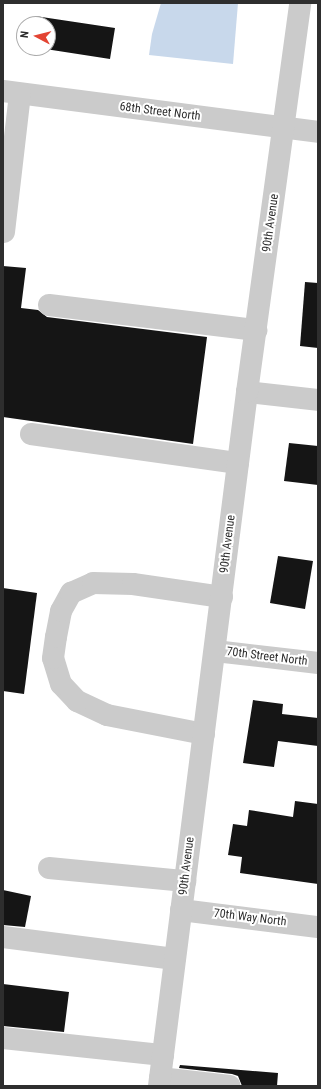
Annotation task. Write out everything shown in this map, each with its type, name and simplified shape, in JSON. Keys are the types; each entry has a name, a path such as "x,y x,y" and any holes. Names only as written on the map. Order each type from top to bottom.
{"street":[{"name":"90th Avenue","path":"159,1082 222,598 247,392 300,3"},
{"name":"68th Street North","path":"12,92 318,132"},
{"path":"4,232 12,92"},
{"path":"49,305 256,330"},
{"path":"247,392 318,400"},
{"path":"31,434 238,463"},
{"path":"204,734 107,715 77,701 60,684 54,658 56,637 61,611 71,592 92,582 133,584 222,598"},
{"name":"70th Street North","path":"215,651 318,663"},
{"path":"49,868 185,881"},
{"name":"70th Way North","path":"181,910 318,927"},
{"path":"3,937 175,959"},
{"path":"3,1038 163,1055"},
{"path":"159,1082 230,1086"}],"water":[{"path":"161,3 238,3 233,64 149,55 152,34"}],"building":[{"path":"56,19 115,28 110,59 56,51"},
{"path":"3,266 26,268 21,308 38,310 47,317 207,337 193,444 3,417"},
{"path":"305,282 318,283 318,348 300,346"},
{"path":"289,443 318,446 318,485 284,481"},
{"path":"278,556 313,561 305,609 270,603"},
{"path":"3,588 37,593 24,694 3,691"},
{"path":"253,700 283,704 282,714 318,718 318,746 278,741 274,767 243,763"},
{"path":"295,801 318,804 318,884 240,873 242,857 228,855 233,824 247,826 249,810 293,817"},
{"path":"3,890 31,896 25,927 3,925"},
{"path":"3,984 69,992 64,1032 3,1026"},
{"path":"180,1065 278,1073 277,1086 242,1086 238,1076 179,1068"}]}
